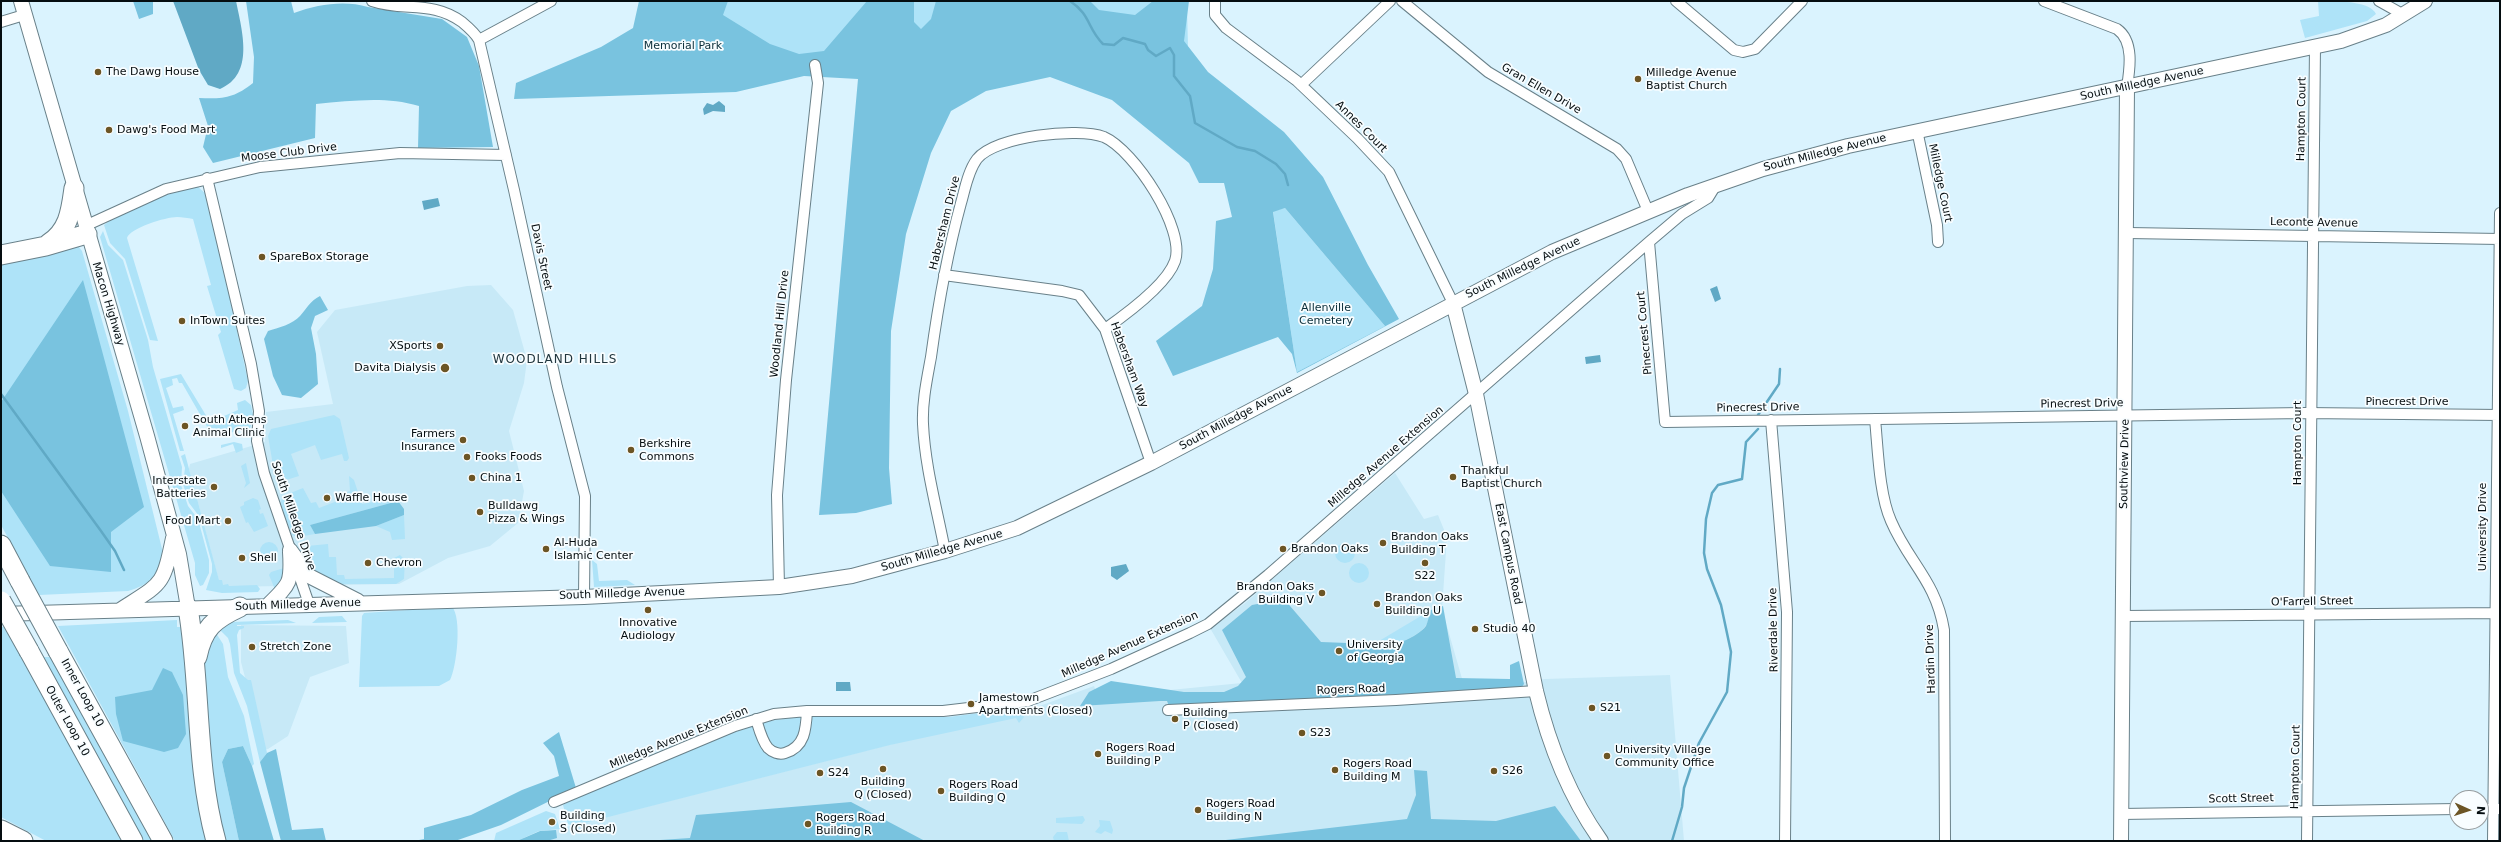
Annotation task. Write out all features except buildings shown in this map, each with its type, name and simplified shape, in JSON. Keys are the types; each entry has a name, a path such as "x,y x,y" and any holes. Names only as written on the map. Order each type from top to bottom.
{"highway":[{"path":"46,246 59,235 66,226 70,214 74,188"},
{"path":"1,255 46,246 86,230"},
{"name":"Inner Loop 10","path":"1,545 163,841"},
{"name":"Outer Loop 10","path":"1,601 133,841"},
{"path":"194,672 200,643 206,632 218,618 240,607"},
{"path":"188,608 199,740 210,820 216,841"},
{"path":"1,830 23,841"}],"main road":[{"name":"Macon Highway","path":"21,1 86,230 147,436 179,554 188,608"},
{"name":"South Milledge Avenue","path":"1,614 360,602 584,597 780,587 852,576 944,551 1017,528 1151,463 1552,252 1648,211 1716,185 1815,154 1917,130 2127,87 2368,33 2404,15 2425,1"},
{"name":"Southview Drive","path":"2121,841 2128,233 2127,87"},
{"name":"East Campus Road","path":"1453,303 1476,394 1536,691 1548,736 1566,781 1601,841"},
{"path":"120,610 160,582 166,572 173,536"},
{"path":"290,550 309,576 360,602"},
{"path":"267,606 288,585 292,575 290,550"}],"street":[{"path":"372,1 390,5 442,10 469,28 479,40 551,1"},
{"name":"Annes Court","path":"1215,1 1215,15 1226,28 1301,85 1389,172 1453,303"},
{"path":"1301,85 1390,1"},
{"name":"Gran Ellen Drive","path":"1402,1 1444,38 1493,76 1617,148 1626,159 1648,211"},
{"path":"1676,1 1734,50 1743,52 1755,49 1802,1"},
{"path":"2044,1 2117,29 2123,34 2128,51 2127,87"},
{"path":"2379,1 2404,15"},
{"path":"1,22 24,15"},
{"name":"Davis Street","path":"479,40 506,155 556,386 585,496 584,597"},
{"name":"Hampton Court","path":"2307,841 2310,614 2310,413 2315,46"},
{"name":"Woodland Hill Drive","path":"780,587 777,494 786,380 818,83 814,65"},
{"name":"Milledge Court","path":"1917,130 1937,225 1938,242"},
{"name":"Habersham Drive","path":"944,551 925,456 923,421 944,275 969,177 977,159 987,150 1007,141 1058,134 1080,133 1106,138 1126,154 1140,169 1168,216 1175,235 1177,254 1171,269 1148,294 1126,314 1105,328"},
{"name":"Moose Club Drive","path":"86,230 166,189 207,178 260,167 337,158 400,153 506,155"},
{"name":"South Milledge Drive","path":"207,178 251,364 259,410 257,441 267,484 303,582 309,604"},
{"name":"Milledge Avenue Extension","path":"554,802 669,753 774,714 807,711 943,711 1028,701 1111,669 1208,624 1268,575 1649,242 1682,214 1708,198 1716,185"},
{"name":"University Drive","path":"2493,841 2496,808 2500,213"},
{"name":"Leconte Avenue","path":"2128,233 2500,239"},
{"name":"Pinecrest Court","path":"1649,242 1665,422"},
{"name":"Habersham Way","path":"944,275 1062,291 1079,296 1105,328 1151,463"},
{"name":"Pinecrest Drive","path":"1665,422 2310,413 2498,415"},
{"name":"Hardin Drive","path":"1875,419 1881,477 1890,520 1923,572 1940,608 1944,630 1945,841"},
{"name":"Riverdale Drive","path":"1771,420 1787,612 1786,841"},
{"name":"O'Farrell Street","path":"2123,616 2497,613"},
{"name":"Rogers Road","path":"1168,710 1396,700 1536,691"},
{"path":"756,720 768,748 774,753 782,754 796,748 801,741 806,729 807,711"},
{"name":"Scott Street","path":"2121,814 2449,809"}],"shaded area":[{"path":"173,1 236,1 243,38 242,62 238,73 231,82 220,89 208,85 199,70"},
{"path":"719,101 725,106 725,112 713,111 704,115 703,109 707,103 713,105"},
{"path":"438,198 440,206 424,210 422,201"},
{"path":"491,285 513,310 527,360 524,383 509,431 524,491 518,523 490,546 448,558 399,584 223,587 219,581 189,469 190,464 265,442 266,412 333,404 317,332 335,310 467,286"},
{"path":"1717,286 1721,299 1715,302 1710,289"},
{"path":"1600,355 1601,362 1586,364 1585,357"},
{"name":"University of Georgia","path":"1395,473 1424,519 1438,515 1447,537 1442,609 1463,682 1519,683 1545,679 1670,675 1684,841 512,841 1037,707 1094,686 1098,697 1242,683 1210,628 1244,604"},
{"path":"1126,564 1129,571 1117,580 1111,576 1111,567"},
{"path":"241,625 346,626 349,663 310,677 288,736 264,750 241,662"},
{"path":"836,682 850,682 851,691 836,691"}],"green space":[{"path":"133,1 153,1 153,14 139,19"},
{"path":"246,1 291,1 294,13 312,7 341,3 442,19 467,37 479,66 493,147 418,148 419,106 393,101 368,100 316,104 315,138 213,163 203,147 208,126 199,98 222,98 234,95 253,83 254,57"},
{"path":"639,1 728,1 723,15 770,44 799,54 824,51 867,1 914,1 914,22 921,29 931,19 936,1 1090,1 1099,10 1135,15 1153,1 1189,1 1184,41 1208,72 1284,132 1323,177 1368,265 1399,319 1297,373 1292,354 1278,337 1173,376 1156,341 1202,306 1213,269 1216,221 1232,217 1224,183 1199,183 1189,163 1112,100 1050,77 986,91 951,111 931,153 906,234 891,331 889,468 892,504 856,513 819,515 858,79 804,76 736,92 514,99 516,83 601,47 633,28","holes":["1285,208 1385,326 1297,372 1273,212"]},
{"name":"Memorial Park","path":"646,1 1173,1 1187,8 1188,47 828,72"},
{"path":"2318,1 2341,1 2359,4 2372,9 2376,14 2367,21 2305,38 2300,20 2319,16"},
{"path":"197,186 206,194 209,202 248,381 246,388 241,391 234,389 218,335 221,332 207,286 211,285 193,219 172,217 157,221 135,230 127,238 158,341 150,340 125,259 110,243 104,225 125,211 148,201"},
{"name":"Allenville Cemetery","path":"1285,208 1385,326 1297,372 1273,211"},
{"path":"103,231 108,245 123,260 148,340 153,367 182,467 181,485 188,506 198,519 209,560 209,573 203,585 200,586 195,575 195,563 100,237"},
{"path":"78,246 82,251 128,411 164,557 154,575 147,583 128,591 39,595 1,525 1,260"},
{"path":"83,280 144,507 111,532 111,572 50,566 1,491 1,402"},
{"path":"320,296 328,310 315,316 311,328 316,354 318,384 301,398 282,395 273,376 264,339 268,331 297,319 311,302"},
{"path":"181,374 210,422 238,410 237,403 245,400 251,405 254,419 250,428 213,437 182,383 179,383 177,378 172,379 173,385 166,388 173,408 183,406 184,410 173,414 184,451 180,451 160,379"},
{"path":"334,415 340,419 349,458 347,461 344,461 342,454 321,460 315,445 291,454 299,476 283,481 275,477 268,436 271,429"},
{"path":"234,442 242,444 243,450 236,453 233,444 221,448 221,445"},
{"path":"185,454 219,580 222,580 223,585 228,584 229,586 257,585 260,589 258,592 222,593 206,590 212,572 212,564 199,516 189,503 183,484 185,468 181,456"},
{"path":"246,463 250,483 244,488 246,483 241,466"},
{"path":"349,476 354,480 362,504 396,498 398,501 310,525 315,534 298,537 292,535 280,504 283,496 303,488 311,503 316,502 319,508 340,500 339,495 350,491"},
{"path":"253,498 258,500 261,509 259,510 260,514 263,513 268,526 254,532 248,522 246,523 240,507 244,505 244,502"},
{"path":"398,501 404,509 404,515 376,526 315,534 310,525"},
{"path":"404,515 405,539 392,540 390,532 376,526"},
{"path":"265,542 273,542 278,547 276,558 273,560 265,560 260,555 260,547"},
{"path":"1345,543 1352,546 1355,553 1352,560 1345,563 1338,560 1335,553 1338,546"},
{"path":"328,544 329,557 336,557 337,575 344,575 345,579 394,578 394,558 400,555 405,560 404,579 396,584 333,584 317,578 299,552 307,546"},
{"path":"592,560 597,564 599,581 627,580 635,585 594,587"},
{"path":"1359,563 1366,566 1369,573 1366,580 1359,583 1352,580 1349,573 1352,566"},
{"path":"284,568 288,576 276,592 269,575 271,572"},
{"path":"1284,599 1321,642 1374,644 1373,648 1394,645 1416,635 1426,626 1431,610 1443,606 1456,678 1510,679 1510,665 1519,661 1524,684 1521,688 1169,706 1167,701 1160,701 1080,706 1089,692 1111,681 1184,692 1224,692 1238,686 1246,677 1222,630 1252,605"},
{"path":"452,607 455,612 458,631 455,665 450,680 439,686 359,687 362,616 364,613"},
{"path":"1431,610 1427,624 1416,634 1394,645 1373,648 1374,644"},
{"path":"342,616 347,622 312,623 319,617"},
{"path":"177,620 177,627 186,627 210,841 175,841 58,626"},
{"path":"288,620 296,623 237,625 244,626 244,628 239,630 237,635 240,673 248,680 251,680 267,753 260,762 247,706 234,673 230,644 228,638 219,629 231,622"},
{"path":"1,627 4,627 16,648 123,841 46,841 1,817"},
{"path":"214,630 223,644 228,677 244,716 254,764 252,766 243,746 228,749 222,762 239,841 222,841 213,809 204,649"},
{"path":"40,657 54,657 157,841 139,841"},
{"path":"163,668 172,672 183,695 186,734 178,748 164,752 123,741 116,714 115,697 152,690"},
{"path":"1017,708 1021,710 1024,717 1019,723 1016,718 890,745 573,826 568,824 563,805 574,798 717,738 769,721 804,716 949,717"},
{"path":"559,732 576,788 501,825 455,841 414,841 424,839 424,828 471,815 522,790 559,776 554,756 543,743"},
{"path":"243,746 252,766 274,841 239,841 222,762 228,749"},
{"path":"276,749 292,830 323,828 326,841 281,841 260,762 267,753"},
{"path":"1414,770 1427,771 1431,819 1496,821 1555,806 1581,841 1217,841 1407,819 1416,795"},
{"path":"851,802 925,841 645,841 690,838 696,815"},
{"path":"546,811 555,814 560,829 539,831 517,841 494,841 496,833"},
{"path":"1083,816 1085,820 1082,824 1056,823 1056,818"},
{"path":"1099,820 1110,821 1113,830 1112,834 1105,831 1101,834 1095,832 1100,826"},
{"path":"556,830 557,838 547,841 517,841 540,831"},
{"path":"1057,832 1067,832 1069,841 1054,841 1053,837"}],"waterway":[{"path":"1070,1 1082,11 1103,44 1114,45 1123,38 1145,44 1148,50 1156,56 1170,48 1174,55 1174,76 1190,96 1195,123 1237,147 1255,151 1276,164 1285,174 1288,185"},
{"path":"1758,415 1779,384 1780,369"},
{"path":"1,394 115,551 124,570"},
{"path":"1672,841 1682,807 1684,788 1699,743 1727,692 1731,652 1721,605 1707,569 1704,553 1706,519 1712,493 1718,485 1742,479 1746,442 1758,429"}],"place":[{"name":"The Dawg House","path":"98,72"},
{"name":"Milledge Avenue Baptist Church","path":"1638,79"},
{"name":"Dawg's Food Mart","path":"109,130"},
{"name":"SpareBox Storage","path":"262,257"},
{"name":"InTown Suites","path":"182,321"},
{"name":"XSports","path":"440,346"},
{"name":"Davita Dialysis","path":"445,368"},
{"name":"South Athens Animal Clinic","path":"185,426"},
{"name":"Farmers Insurance","path":"463,440"},
{"name":"Berkshire Commons","path":"631,450"},
{"name":"Fooks Foods","path":"467,457"},
{"name":"Thankful Baptist Church","path":"1453,477"},
{"name":"China 1","path":"472,478"},
{"name":"Interstate Batteries","path":"214,487"},
{"name":"Waffle House","path":"327,498"},
{"name":"Bulldawg Pizza & Wings","path":"480,512"},
{"name":"Food Mart","path":"228,521"},
{"name":"Brandon Oaks Building T","path":"1383,543"},
{"name":"Al-Huda Islamic Center","path":"546,549"},
{"name":"Brandon Oaks","path":"1283,549"},
{"name":"Shell","path":"242,558"},
{"name":"Chevron","path":"368,563"},
{"name":"S22","path":"1425,563"},
{"name":"Brandon Oaks Building V","path":"1322,593"},
{"name":"Brandon Oaks Building U","path":"1377,604"},
{"name":"Innovative Audiology","path":"648,610"},
{"name":"Studio 40","path":"1475,629"},
{"name":"Stretch Zone","path":"252,647"},
{"name":"University of Georgia","path":"1339,651"},
{"name":"Jamestown Apartments (Closed)","path":"971,704"},
{"name":"S21","path":"1592,708"},
{"name":"Building P (Closed)","path":"1175,719"},
{"name":"S23","path":"1302,733"},
{"name":"Rogers Road Building P","path":"1098,754"},
{"name":"University Village Community Office","path":"1607,756"},
{"name":"Building Q (Closed)","path":"883,769"},
{"name":"Rogers Road Building M","path":"1335,770"},
{"name":"S26","path":"1494,771"},
{"name":"S24","path":"820,773"},
{"name":"Rogers Road Building Q","path":"941,791"},
{"name":"Rogers Road Building N","path":"1198,810"},
{"name":"Building S (Closed)","path":"552,822"},
{"name":"Rogers Road Building R","path":"808,824"}],"district":[{"name":"WOODLAND HILLS","path":"555,360"}]}
